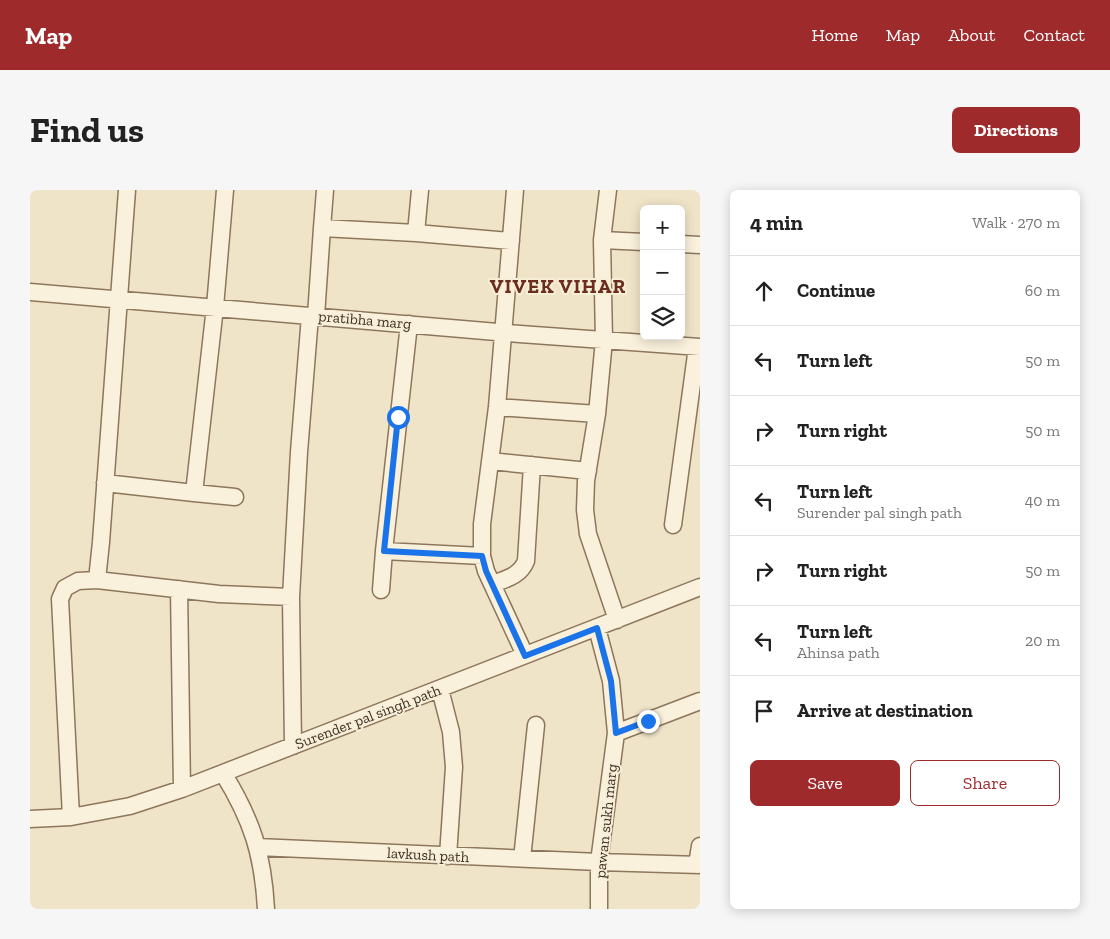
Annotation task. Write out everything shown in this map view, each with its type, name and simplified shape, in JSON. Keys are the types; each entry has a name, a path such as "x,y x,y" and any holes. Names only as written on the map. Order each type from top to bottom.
{"street":[{"path":"97,580 106,483 127,190"},
{"path":"194,493 215,307 225,190"},
{"path":"293,746 291,597 299,452 325,190"},
{"path":"416,233 420,190"},
{"path":"515,190 497,407 482,524 482,556 486,571 525,656"},
{"path":"608,190 602,240 604,340 585,510 588,534 617,620"},
{"path":"322,228 511,241"},
{"path":"602,240 640,242"},
{"path":"685,244 700,245"},
{"name":"pratibha marg","path":"30,292 504,333 698,347"},
{"path":"381,590 409,324"},
{"path":"673,525 698,347"},
{"path":"497,407 597,414"},
{"path":"490,461 588,471"},
{"path":"492,584 515,576 523,568 526,561 532,466"},
{"path":"106,483 235,497"},
{"path":"384,551 482,556"},
{"path":"71,818 60,599 65,588 78,581 97,580 219,594 291,597"},
{"name":"Surender pal singh path","path":"30,819 71,818 130,806 182,790 700,587"},
{"path":"179,589 182,790"},
{"name":"pawan sukh marg","path":"597,628 611,681 616,733 599,862 599,909"},
{"path":"440,689 451,732 454,767 448,856"},
{"path":"616,733 700,701"},
{"path":"522,859 536,725"},
{"path":"223,773 240,800 257,847 264,876 266,909"},
{"path":"699,865 700,846"},
{"name":"lavkush path","path":"257,847 699,865"}],"district":[{"name":"VIVEK VIHAR","path":"558,286"}],"route":[{"path":"398,417 384,551 482,556 486,571 525,656 597,628 611,681 616,733 648,721"}]}
